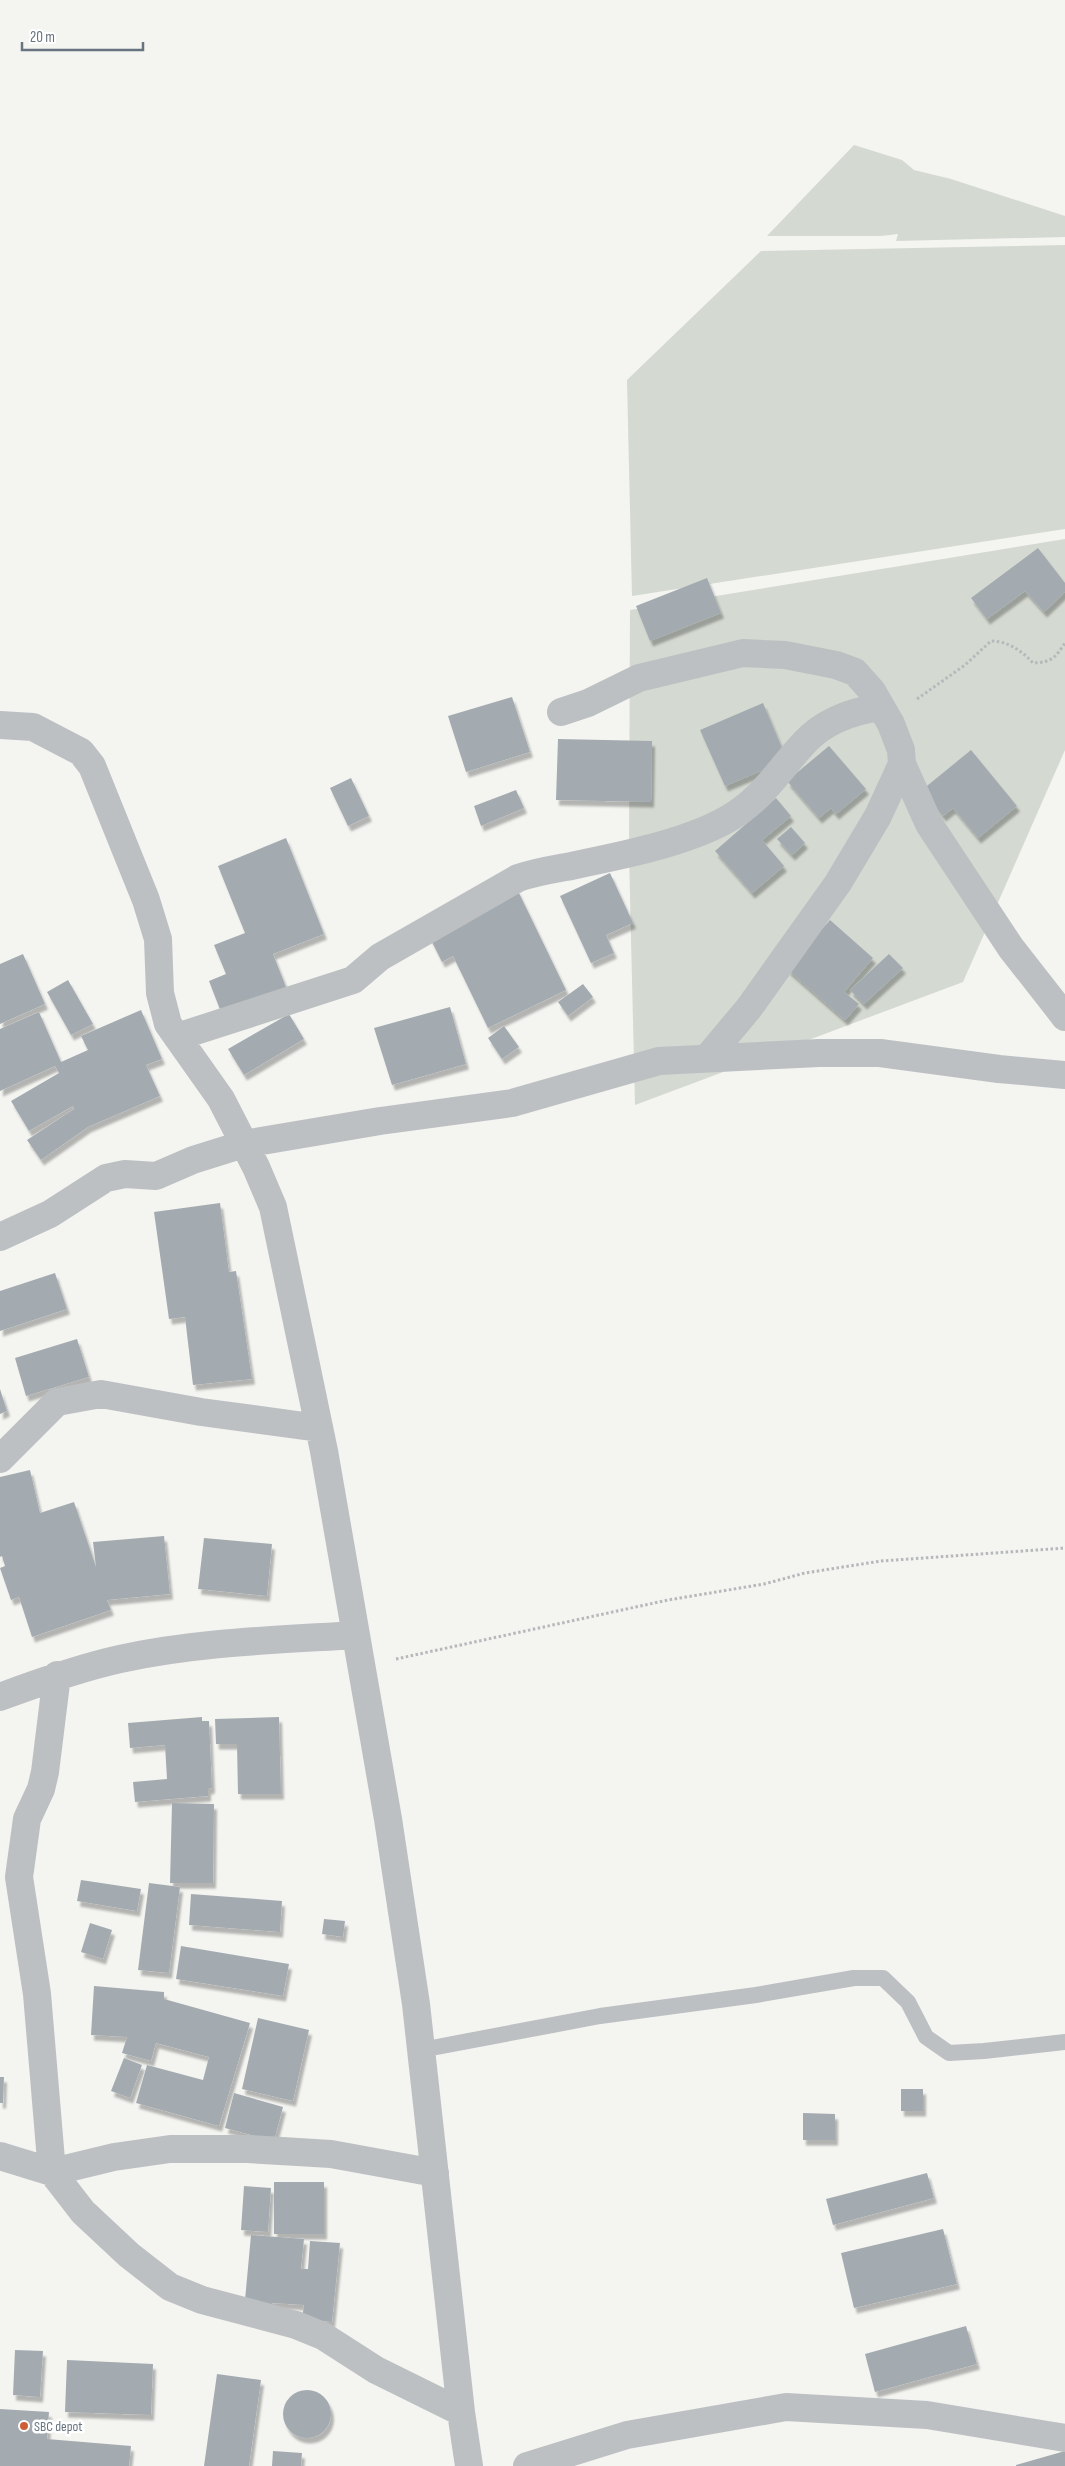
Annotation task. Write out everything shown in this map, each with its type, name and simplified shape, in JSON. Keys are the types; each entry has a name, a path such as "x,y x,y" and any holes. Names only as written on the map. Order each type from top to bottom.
{"street":[{"path":"561,712 588,703 638,678 743,653 785,655 836,665 855,672 872,691 886,716 901,750 902,764 929,824 1012,948 1065,1017"},
{"path":"177,1037 353,980 380,957 518,878 540,870 564,867 649,847 693,834 727,820 765,791 805,742 822,729 842,716 859,710 886,716"},
{"path":"0,726 34,727 81,752 92,766 106,796 149,908 158,940 160,993 168,1024 221,1099 273,1207 319,1428 388,1819 421,2050 461,2412 469,2466"},
{"path":"708,1056 749,1008 838,883 878,816 902,764"},
{"path":"0,1238 50,1214 106,1178 125,1174 156,1176 193,1160 244,1144 380,1121 512,1103 658,1061 708,1056 819,1052 880,1053 999,1069 1065,1075"},
{"path":"0,1459 58,1402 95,1395 136,1399 201,1412 319,1428"},
{"path":"0,1697 58,1675 120,1659 172,1650 244,1642 356,1635"},
{"path":"58,1675 45,1772 41,1789 27,1819 19,1877 37,1994 52,2172 84,2212 129,2255 170,2287 202,2300 296,2325 323,2336 376,2370 461,2412"},
{"path":"0,2156 52,2172 114,2157 170,2149 248,2149 331,2154 435,2173"},
{"path":"527,2466 626,2435 786,2407 927,2415 1065,2438"}],"lane":[{"path":"421,2050 600,2016 756,1995 854,1978 883,1978 908,2002 926,2036 949,2053 1065,2042"}],"path":[{"path":"886,716 966,665 992,641 1006,643 1024,653 1034,662 1048,662 1065,642"},
{"path":"362,1667 668,1600 764,1584 805,1573 881,1561 1065,1548"}],"shaded area":[{"path":"854,145 902,160 914,170 951,179 1065,216 1065,237 896,241 898,234 881,236 767,236"},
{"path":"1065,245 1065,529 632,596 627,380 761,251"},
{"path":"1065,539 1065,750 963,982 635,1105 629,853 630,610"}],"building":[{"path":"1038,548 1065,583 1065,592 1044,612 1025,591 987,619 971,598"},
{"path":"707,578 721,613 650,641 636,606"},
{"path":"512,697 530,752 466,772 448,716"},
{"path":"763,703 787,760 725,786 700,730"},
{"path":"558,739 652,741 651,802 556,800"},
{"path":"829,746 866,789 836,814 831,808 819,818 787,781"},
{"path":"971,750 1017,806 978,838 953,808 943,816 922,790"},
{"path":"351,778 369,816 348,826 330,788"},
{"path":"516,790 524,808 481,826 474,806"},
{"path":"776,798 791,816 762,840 784,866 752,893 715,851"},
{"path":"791,827 805,843 792,855 777,839"},
{"path":"286,838 324,934 273,954 286,987 221,1012 209,981 226,974 214,945 245,933 218,866"},
{"path":"610,873 633,923 606,935 614,953 591,963 560,896"},
{"path":"517,889 566,990 488,1028 453,956 442,962 427,932"},
{"path":"830,920 873,958 844,992 859,1004 845,1020 787,969"},
{"path":"23,954 45,1004 0,1024 0,964"},
{"path":"889,954 903,968 864,1004 850,990"},
{"path":"68,980 93,1024 71,1035 47,992"},
{"path":"583,984 593,997 568,1016 558,1002"},
{"path":"450,1007 466,1064 392,1085 374,1028"},
{"path":"141,1010 162,1059 146,1065 160,1096 88,1127 41,1160 27,1140 74,1109 73,1106 29,1131 11,1101 59,1073 55,1066 0,1091 0,1029 39,1012 61,1062 88,1050 81,1036"},
{"path":"289,1014 304,1039 244,1075 228,1049"},
{"path":"504,1026 519,1047 502,1059 488,1038"},
{"path":"220,1203 229,1272 236,1271 252,1379 193,1385 185,1317 169,1319 154,1212"},
{"path":"55,1273 67,1309 0,1331 0,1291"},
{"path":"77,1339 89,1377 26,1396 15,1358"},
{"path":"0,1389 7,1411 0,1414"},
{"path":"30,1470 40,1513 74,1502 96,1567 93,1542 164,1536 170,1594 107,1600 111,1610 32,1637 19,1597 11,1600 0,1568 5,1566 2,1556 0,1557 0,1477"},
{"path":"204,1538 272,1544 267,1596 198,1589"},
{"path":"202,1717 202,1721 209,1721 212,1788 208,1789 208,1796 135,1802 133,1782 167,1779 165,1745 130,1748 128,1723"},
{"path":"279,1717 281,1794 238,1794 237,1744 216,1744 215,1719"},
{"path":"172,1803 214,1804 213,1883 170,1883"},
{"path":"81,1880 141,1889 137,1911 77,1901"},
{"path":"149,1883 180,1887 169,1973 138,1970"},
{"path":"191,1894 282,1901 280,1932 189,1925"},
{"path":"324,1919 345,1921 343,1937 322,1934"},
{"path":"90,1923 112,1930 103,1959 81,1952"},
{"path":"181,1946 289,1964 283,1996 176,1979"},
{"path":"94,1986 164,1992 164,1999 250,2023 219,2126 136,2103 147,2065 203,2080 209,2057 156,2043 151,2061 122,2053 127,2037 91,2035"},
{"path":"258,2018 309,2030 293,2101 242,2089"},
{"path":"124,2058 142,2065 130,2098 111,2091"},
{"path":"0,2077 4,2077 3,2103 0,2103"},
{"path":"901,2089 923,2089 923,2111 901,2111"},
{"path":"234,2093 283,2107 274,2141 225,2128"},
{"path":"803,2113 835,2114 835,2140 803,2140"},
{"path":"927,2173 934,2198 833,2225 826,2199"},
{"path":"274,2182 324,2182 324,2234 274,2234"},
{"path":"244,2186 271,2188 268,2232 241,2230"},
{"path":"943,2229 957,2284 854,2308 841,2253"},
{"path":"251,2235 304,2239 301,2269 308,2269 310,2241 340,2243 332,2322 302,2319 304,2305 272,2303 271,2313 244,2311"},
{"path":"966,2326 977,2364 875,2392 865,2354"},
{"path":"15,2350 43,2351 40,2397 13,2395"},
{"path":"67,2360 153,2364 151,2415 65,2412"},
{"path":"217,2374 261,2380 249,2466 204,2466"},
{"path":"302,2390 312,2390 321,2394 327,2400 330,2405 330,2423 321,2434 312,2438 302,2438 293,2434 287,2428 283,2419 283,2409 287,2400 293,2394"},
{"name":"SBC depot","path":"0,2409 49,2412 47,2439 131,2446 129,2466 0,2466"},
{"path":"273,2451 302,2453 301,2466 272,2466"},
{"path":"1065,2451 1065,2466 1016,2466 1016,2465"}],"place":[{"name":"SBC depot","path":"24,2426"}]}
